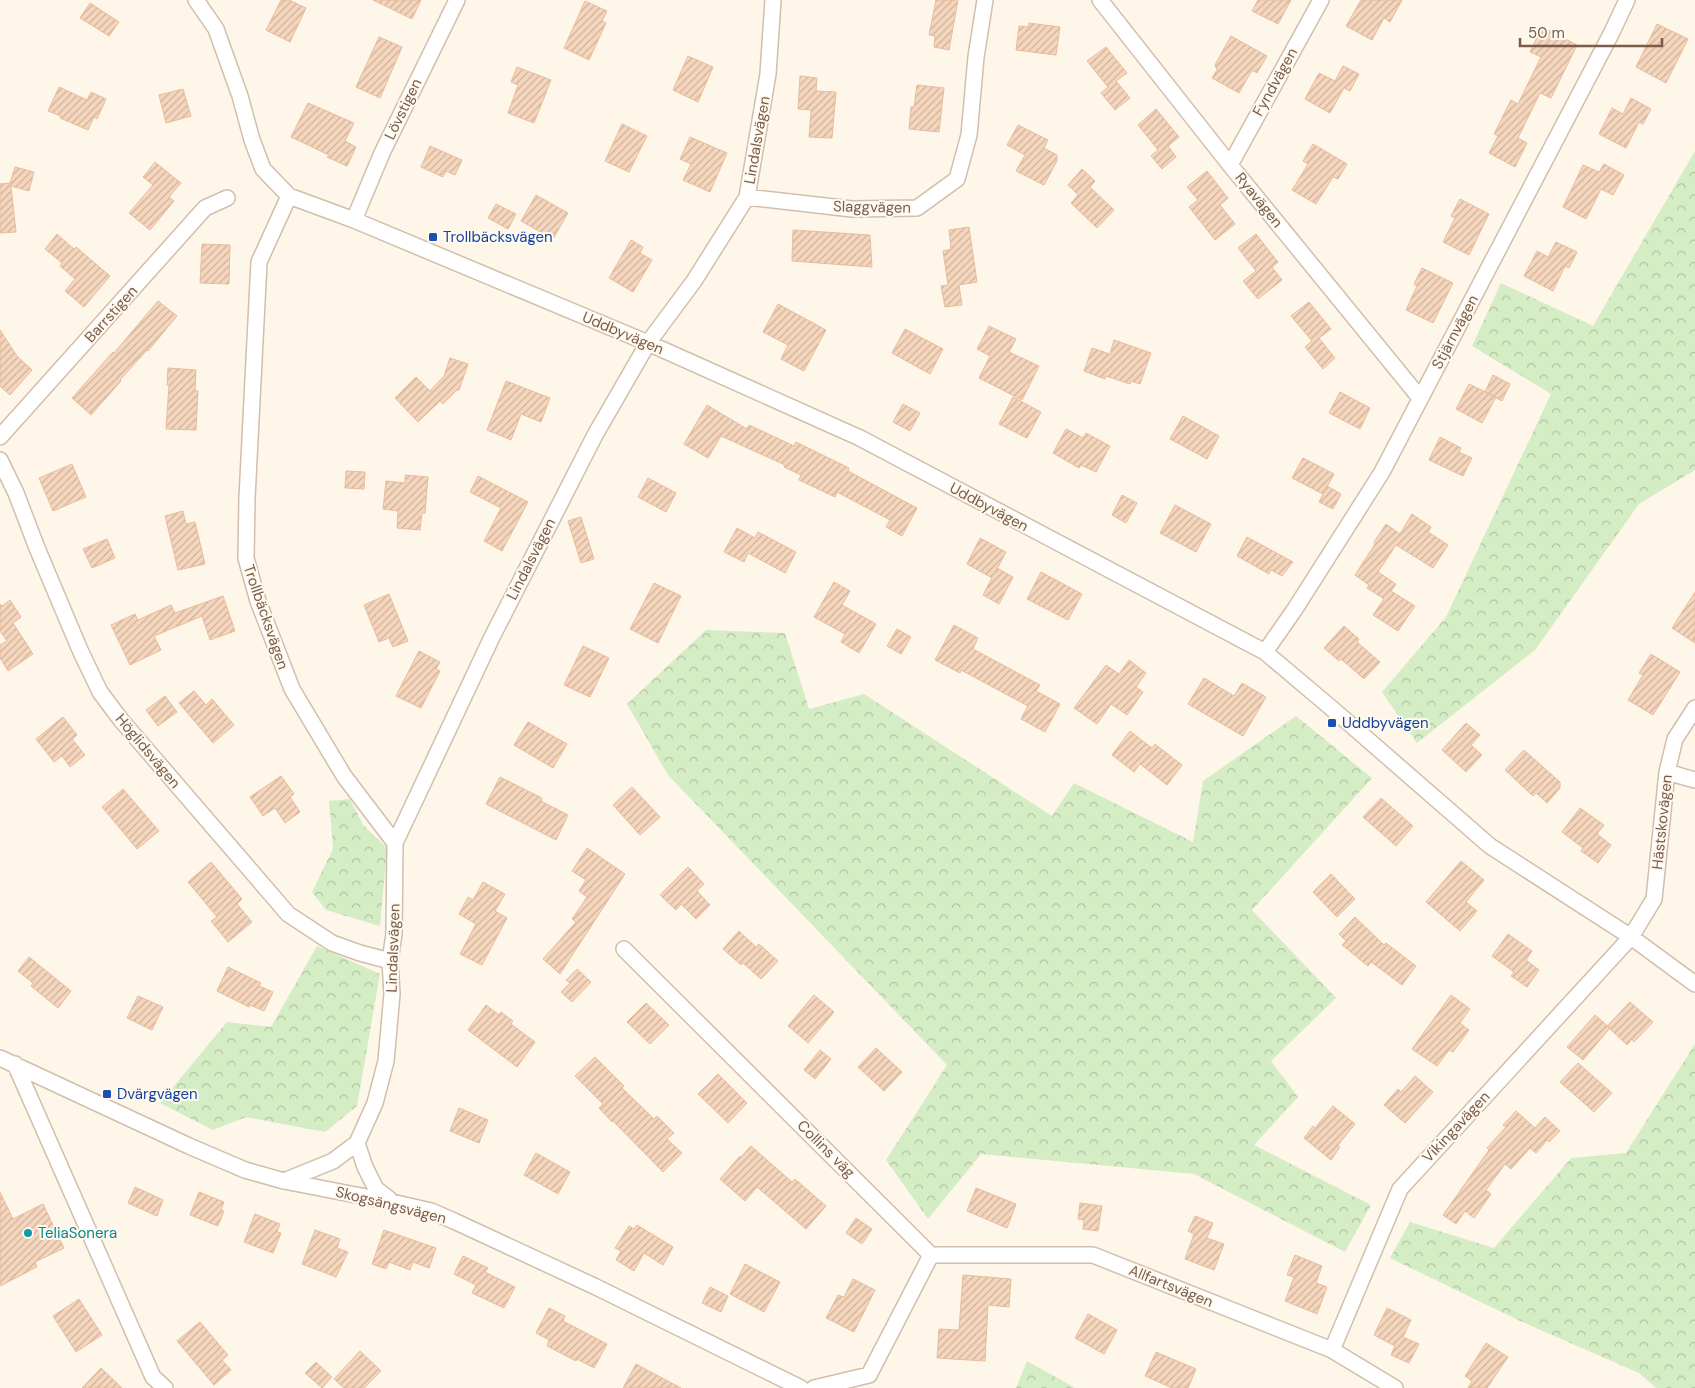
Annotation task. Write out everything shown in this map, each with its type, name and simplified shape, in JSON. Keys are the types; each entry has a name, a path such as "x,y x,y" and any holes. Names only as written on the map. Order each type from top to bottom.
{"street":[{"path":"196,0 216,30 240,96 252,140 264,169 289,196"},
{"name":"Lövstigen","path":"354,220 382,153 457,0"},
{"name":"Lindalsvägen","path":"284,1181 334,1161 356,1143 375,1103 386,1061 392,994 390,961 394,934 395,843 492,638 595,434 648,343 694,281 747,197 768,74 773,0"},
{"name":"Slaggvägen","path":"747,197 852,209 917,208 957,179 969,135 976,57 985,0"},
{"name":"Ryavägen","path":"1100,0 1230,165 1420,398"},
{"name":"Fyndvägen","path":"1230,165 1321,0"},
{"name":"Stjärnvägen","path":"1265,652 1300,601 1382,472 1607,43 1626,0"},
{"name":"Uddbyvägen","path":"289,196 354,220 648,343 860,438 1265,652 1344,718 1490,846 1631,937 1695,984"},
{"name":"Trollbäcksvägen","path":"289,196 259,262 247,498 246,558 258,601 292,690 344,776 395,843"},
{"name":"Barrstigen","path":"0,437 206,208 227,198"},
{"name":"Höglidsvägen","path":"0,460 16,493 80,650 100,692 288,914 332,942 360,954 390,961"},
{"name":"Hästskovägen","path":"1631,937 1654,899 1667,772 1675,739 1695,708"},
{"path":"1667,772 1695,780"},
{"name":"Vikingavägen","path":"1332,1350 1400,1189 1631,937"},
{"name":"Collins väg","path":"624,949 931,1254"},
{"name":"Skogsängsvägen","path":"0,1058 245,1170 284,1181 392,1202 431,1212 454,1221 594,1286 800,1388"},
{"path":"15,1064 153,1377 165,1388"},
{"path":"356,1143 376,1189 392,1202"},
{"path":"814,1388 871,1381 931,1254"},
{"name":"Allfartsvägen","path":"931,1254 1093,1255 1332,1350 1395,1388"}],"green space":[{"path":"1695,151 1695,470 1639,504 1535,650 1417,743 1382,692 1446,617 1551,394 1472,346 1501,283 1593,326"},
{"path":"706,630 785,633 809,709 864,694 1052,816 1074,783 1193,842 1203,781 1296,716 1372,778 1252,910 1336,998 1271,1061 1298,1097 1254,1145 1371,1205 1345,1252 1194,1174 981,1154 928,1219 886,1160 947,1065 668,775 627,704"},
{"path":"350,799 363,825 387,848 380,926 326,910 312,892 333,849 329,801"},
{"path":"317,946 380,974 357,1106 325,1132 246,1117 213,1130 160,1103 227,1022 271,1027"},
{"path":"1695,1044 1695,1388 1656,1388 1639,1373 1518,1320 1390,1258 1410,1222 1494,1248 1571,1158 1626,1153"},
{"path":"1027,1361 1075,1388 1016,1388"}],"building":[{"path":"281,0 289,0 306,8 290,42 266,30"},
{"path":"373,0 421,0 412,19"},
{"path":"936,0 958,0 949,50 934,47 935,36 929,35"},
{"path":"1258,0 1291,0 1278,24 1252,11"},
{"path":"1361,0 1402,0 1390,22 1384,18 1372,40 1346,26"},
{"path":"585,1 607,11 602,21 606,23 589,60 564,48"},
{"path":"90,3 119,22 109,36 80,18"},
{"path":"1029,23 1060,27 1056,55 1016,50 1019,26 1028,27"},
{"path":"1657,24 1688,39 1666,83 1636,67"},
{"path":"1542,27 1577,45 1551,98 1540,93 1518,138 1527,143 1515,167 1489,153 1498,136 1494,134 1511,100 1518,104 1541,57 1530,52"},
{"path":"1231,36 1267,56 1257,73 1252,70 1239,93 1212,78 1217,70 1215,65"},
{"path":"379,37 402,47 380,98 356,87"},
{"path":"1106,47 1127,73 1116,81 1130,98 1115,110 1101,93 1108,87 1087,61"},
{"path":"688,56 713,67 698,102 673,90"},
{"path":"1343,66 1359,74 1350,91 1344,88 1330,113 1305,99 1319,73 1335,81"},
{"path":"517,67 551,80 534,123 508,113 518,85 511,82"},
{"path":"800,76 817,78 816,91 836,92 832,138 809,137 811,110 798,109"},
{"path":"917,85 944,88 939,132 909,129 911,107 914,107"},
{"path":"59,87 87,100 91,92 106,99 97,119 94,117 88,130 48,111"},
{"path":"183,89 191,116 166,123 159,95"},
{"path":"1631,98 1651,109 1643,124 1639,122 1626,148 1599,134 1612,108 1623,114"},
{"path":"308,103 354,123 345,141 356,147 347,166 291,137"},
{"path":"1156,109 1179,137 1168,146 1176,157 1162,169 1151,156 1158,150 1138,125"},
{"path":"622,124 647,136 629,172 605,161"},
{"path":"1018,125 1048,140 1044,148 1057,155 1057,161 1044,185 1016,171 1025,155 1007,145"},
{"path":"690,137 727,153 710,192 683,180 691,164 680,159"},
{"path":"1313,144 1347,164 1338,179 1333,177 1316,204 1292,190 1308,164 1303,161"},
{"path":"430,146 462,160 455,175 446,171 443,177 421,167"},
{"path":"155,162 181,183 169,197 174,201 150,230 129,213 153,185 143,177"},
{"path":"1604,164 1624,175 1613,195 1601,189 1586,219 1563,207 1583,165 1599,172"},
{"path":"15,167 34,172 29,191 11,186 16,232 0,233 0,184 10,183"},
{"path":"1082,169 1095,181 1090,187 1114,210 1097,228 1071,203 1078,195 1068,185"},
{"path":"1207,171 1228,198 1220,205 1235,224 1215,240 1189,207 1198,200 1187,187"},
{"path":"536,195 568,213 553,239 521,221"},
{"path":"1460,199 1489,214 1469,255 1443,242 1455,218 1451,216"},
{"path":"496,204 516,214 508,229 488,218"},
{"path":"969,227 977,282 959,285 962,305 945,307 941,286 948,285 943,251 951,249 949,230"},
{"path":"793,230 870,235 872,267 792,261"},
{"path":"57,234 74,249 76,247 110,276 84,307 65,291 75,279 60,266 62,263 45,249"},
{"path":"1256,234 1278,262 1272,267 1282,280 1258,299 1243,281 1256,271 1238,248"},
{"path":"631,240 643,247 640,253 652,260 633,292 609,278"},
{"path":"1556,242 1577,252 1569,268 1565,266 1553,291 1524,276 1537,251 1548,257"},
{"path":"202,244 230,245 229,284 200,283"},
{"path":"1422,268 1453,283 1433,323 1406,310 1417,286 1414,284"},
{"path":"158,301 177,316 91,415 72,398 114,353"},
{"path":"1309,302 1331,329 1319,338 1335,358 1323,369 1305,347 1312,341 1291,316"},
{"path":"778,304 826,330 804,371 781,359 788,345 763,332"},
{"path":"989,326 1016,339 1009,352 1039,366 1022,400 979,378 990,356 977,349"},
{"path":"905,329 943,349 930,374 892,353"},
{"path":"0,330 17,356 32,370 10,395 0,386"},
{"path":"1114,340 1151,353 1140,384 1131,381 1130,384 1106,376 1105,379 1084,371 1092,348 1110,354"},
{"path":"450,358 468,364 459,390 443,404 440,401 418,422 395,398 416,377 430,391 444,376"},
{"path":"168,368 196,370 195,390 198,391 196,430 166,429 169,385 167,385"},
{"path":"1493,375 1510,384 1502,401 1485,392"},
{"path":"506,381 550,398 541,422 521,414 511,440 487,430"},
{"path":"1469,384 1496,397 1482,423 1456,409"},
{"path":"1340,392 1370,408 1360,429 1329,413"},
{"path":"1013,397 1041,412 1027,438 999,424"},
{"path":"903,404 920,413 910,431 893,422"},
{"path":"707,405 747,429 749,425 794,446 796,442 849,468 848,471 917,508 902,536 886,527 890,520 837,492 835,497 799,480 801,475 784,467 785,465 721,436 708,458 684,444"},
{"path":"1183,416 1219,436 1207,459 1170,439"},
{"path":"1066,429 1083,438 1086,433 1110,446 1096,472 1081,465 1079,468 1053,453"},
{"path":"1440,437 1461,448 1459,452 1472,458 1463,476 1429,460"},
{"path":"1303,458 1334,474 1327,486 1341,494 1333,509 1319,502 1323,494 1292,478"},
{"path":"72,464 86,497 53,511 39,478"},
{"path":"346,471 365,472 364,489 345,488"},
{"path":"405,475 428,477 425,513 422,513 420,530 397,528 398,511 383,509 386,481 405,483"},
{"path":"478,476 528,502 502,551 484,541 501,508 470,492"},
{"path":"648,478 676,493 666,512 638,497"},
{"path":"1122,495 1137,503 1126,523 1112,515"},
{"path":"1175,505 1211,524 1196,552 1160,533"},
{"path":"183,511 186,524 195,522 205,564 178,570 165,516"},
{"path":"1412,514 1431,527 1428,532 1448,545 1433,568 1396,545 1378,572 1396,584 1391,591 1415,606 1398,631 1373,615 1384,599 1367,588 1369,585 1355,575 1386,524 1400,534"},
{"path":"581,517 594,559 581,563 568,521"},
{"path":"737,528 755,538 758,532 796,552 785,573 748,553 744,562 724,552"},
{"path":"1247,537 1293,562 1282,576 1271,570 1269,574 1237,556"},
{"path":"980,538 1006,552 997,568 1013,577 999,604 983,595 992,578 967,564"},
{"path":"107,539 115,558 92,568 83,549"},
{"path":"1041,572 1082,594 1068,620 1027,599"},
{"path":"834,582 850,591 842,605 876,624 859,653 841,642 845,634 814,617"},
{"path":"654,583 681,596 658,643 630,629"},
{"path":"1695,592 1695,643 1672,628"},
{"path":"389,594 408,641 393,647 389,638 379,642 364,605"},
{"path":"223,596 235,631 210,640 202,616 154,636 161,650 130,665 111,625 135,614 138,620 171,605 175,613"},
{"path":"10,600 21,617 13,623 33,654 8,671 0,658 0,645 7,641 0,631 0,604 2,606"},
{"path":"954,625 978,638 973,649 1040,685 1036,691 1060,704 1045,732 1021,719 1028,706 961,670 960,673 935,660"},
{"path":"1344,626 1359,639 1357,642 1380,662 1364,679 1341,659 1339,661 1324,648"},
{"path":"897,629 911,637 901,654 887,646"},
{"path":"583,646 609,658 590,697 564,685"},
{"path":"419,651 440,662 436,669 440,671 421,708 396,696"},
{"path":"1651,654 1680,672 1653,715 1628,700 1643,675 1639,673"},
{"path":"1129,660 1146,673 1136,687 1143,692 1127,715 1111,704 1097,724 1074,708 1106,665 1119,674"},
{"path":"1204,678 1234,696 1242,683 1266,697 1243,736 1188,704"},
{"path":"194,691 206,705 212,699 234,725 213,743 179,703"},
{"path":"165,696 177,712 158,726 146,710"},
{"path":"63,717 77,735 72,739 85,755 70,767 62,756 54,762 36,739"},
{"path":"528,722 567,744 553,768 514,745"},
{"path":"1466,723 1480,735 1471,745 1482,755 1466,772 1442,750"},
{"path":"1130,731 1152,748 1155,744 1182,765 1167,785 1140,764 1134,772 1112,755"},
{"path":"1524,750 1560,782 1560,788 1547,803 1536,793 1533,796 1505,770"},
{"path":"281,776 294,794 290,797 300,812 285,823 275,808 263,816 250,797"},
{"path":"500,777 542,798 541,801 568,815 556,840 486,804"},
{"path":"632,787 660,817 640,835 613,805"},
{"path":"123,789 159,831 137,849 102,807"},
{"path":"1381,798 1413,826 1396,846 1363,817"},
{"path":"1580,808 1604,825 1597,834 1611,845 1598,863 1581,851 1583,848 1562,832"},
{"path":"587,848 625,874 560,974 543,959 576,922 572,919 587,897 579,891 586,880 572,871"},
{"path":"1461,861 1484,880 1466,902 1477,911 1460,931 1426,902"},
{"path":"211,862 242,899 237,904 252,922 228,942 211,921 217,917 188,882"},
{"path":"688,867 704,884 697,891 710,905 696,919 681,904 676,910 660,895"},
{"path":"1331,874 1355,899 1337,917 1313,892"},
{"path":"483,882 505,894 495,911 507,918 482,965 460,954 476,924 459,914 468,897 473,900"},
{"path":"1355,917 1384,945 1386,943 1416,966 1402,985 1371,962 1368,966 1342,945 1346,941 1339,934"},
{"path":"739,931 756,947 759,944 778,961 761,979 723,949"},
{"path":"1508,934 1532,951 1526,960 1539,970 1527,987 1511,976 1514,972 1492,956"},
{"path":"29,957 71,991 58,1008 31,986 33,983 18,971"},
{"path":"228,967 261,983 259,986 273,992 264,1011 250,1005 249,1007 217,991"},
{"path":"577,969 591,982 572,1002 561,992 570,983 566,980"},
{"path":"814,995 834,1012 808,1043 788,1026"},
{"path":"1451,995 1470,1009 1460,1023 1469,1030 1453,1052 1449,1050 1437,1066 1412,1049"},
{"path":"138,996 163,1007 152,1030 127,1018"},
{"path":"1630,1002 1653,1022 1634,1042 1632,1039 1627,1045 1607,1026"},
{"path":"646,1003 669,1025 650,1044 627,1022"},
{"path":"486,1005 499,1015 501,1012 513,1021 511,1024 535,1042 517,1067 468,1030"},
{"path":"1595,1015 1610,1028 1583,1060 1567,1047"},
{"path":"876,1048 902,1072 884,1091 858,1067"},
{"path":"820,1050 831,1059 815,1079 804,1070"},
{"path":"595,1057 624,1086 622,1088 654,1119 657,1116 674,1133 667,1139 682,1153 663,1172 599,1108 603,1104 575,1076"},
{"path":"1578,1063 1612,1093 1594,1112 1560,1082"},
{"path":"718,1074 747,1103 728,1123 698,1094"},
{"path":"1415,1076 1433,1092 1405,1123 1384,1105 1398,1089 1401,1092"},
{"path":"1333,1106 1355,1124 1338,1145 1340,1147 1331,1160 1304,1138"},
{"path":"459,1108 488,1120 479,1143 450,1131"},
{"path":"1516,1111 1535,1128 1545,1117 1560,1131 1549,1142 1547,1140 1536,1153 1530,1148 1511,1169 1505,1164 1486,1190 1491,1194 1474,1218 1465,1211 1456,1224 1443,1215 1489,1150 1487,1148 1506,1127 1503,1125"},
{"path":"751,1146 792,1182 795,1179 826,1206 806,1229 757,1187 745,1201 720,1179"},
{"path":"536,1153 570,1172 558,1194 524,1175"},
{"path":"135,1187 163,1200 157,1216 128,1203"},
{"path":"976,1188 1016,1204 1007,1228 967,1211"},
{"name":"TeliaSonera","path":"0,1192 13,1219 43,1204 64,1248 35,1262 37,1267 0,1286"},
{"path":"199,1192 224,1202 221,1210 224,1211 218,1226 190,1215"},
{"path":"1080,1203 1102,1206 1098,1231 1083,1229 1084,1220 1078,1219"},
{"path":"255,1214 280,1224 277,1232 281,1233 273,1253 244,1242"},
{"path":"1195,1216 1213,1223 1207,1238 1224,1244 1214,1270 1185,1259 1194,1234 1188,1231"},
{"path":"856,1218 872,1229 862,1244 846,1233"},
{"path":"637,1225 673,1247 663,1265 644,1253 634,1271 616,1260 621,1251 615,1248 629,1226 634,1229"},
{"path":"315,1230 340,1239 337,1248 348,1252 336,1277 302,1264"},
{"path":"384,1230 436,1248 429,1268 413,1262 410,1270 389,1262 386,1269 372,1264"},
{"path":"1295,1255 1322,1266 1316,1283 1327,1287 1317,1314 1285,1301 1294,1277 1287,1275"},
{"path":"463,1256 488,1268 485,1272 515,1287 504,1308 472,1293 476,1285 454,1274"},
{"path":"745,1264 780,1282 764,1312 730,1294"},
{"path":"963,1275 1011,1279 1009,1307 988,1305 985,1361 937,1358 939,1329 959,1330"},
{"path":"853,1279 875,1290 854,1332 826,1318 838,1295 844,1297"},
{"path":"710,1287 728,1296 721,1312 702,1303"},
{"path":"79,1299 102,1335 76,1352 53,1316"},
{"path":"549,1308 565,1316 563,1321 607,1344 594,1368 547,1346 549,1340 536,1333"},
{"path":"1387,1308 1411,1320 1403,1337 1419,1344 1409,1363 1391,1355 1395,1346 1374,1335"},
{"path":"1088,1314 1117,1330 1104,1354 1075,1338"},
{"path":"200,1322 228,1355 222,1360 231,1370 214,1385 177,1341"},
{"path":"1486,1343 1508,1357 1487,1388 1468,1388 1472,1381 1465,1376"},
{"path":"360,1351 381,1371 364,1388 344,1388 334,1379"},
{"path":"1156,1352 1196,1369 1188,1388 1172,1388 1145,1376"},
{"path":"316,1362 332,1377 322,1388 305,1373"},
{"path":"636,1364 681,1388 623,1388"},
{"path":"101,1368 122,1388 82,1388"}],"place":[{"name":"Trollbäcksvägen","path":"433,237"},
{"name":"Uddbyvägen","path":"1332,723"},
{"name":"Dvärgvägen","path":"107,1094"},
{"name":"TeliaSonera","path":"28,1233"}]}
